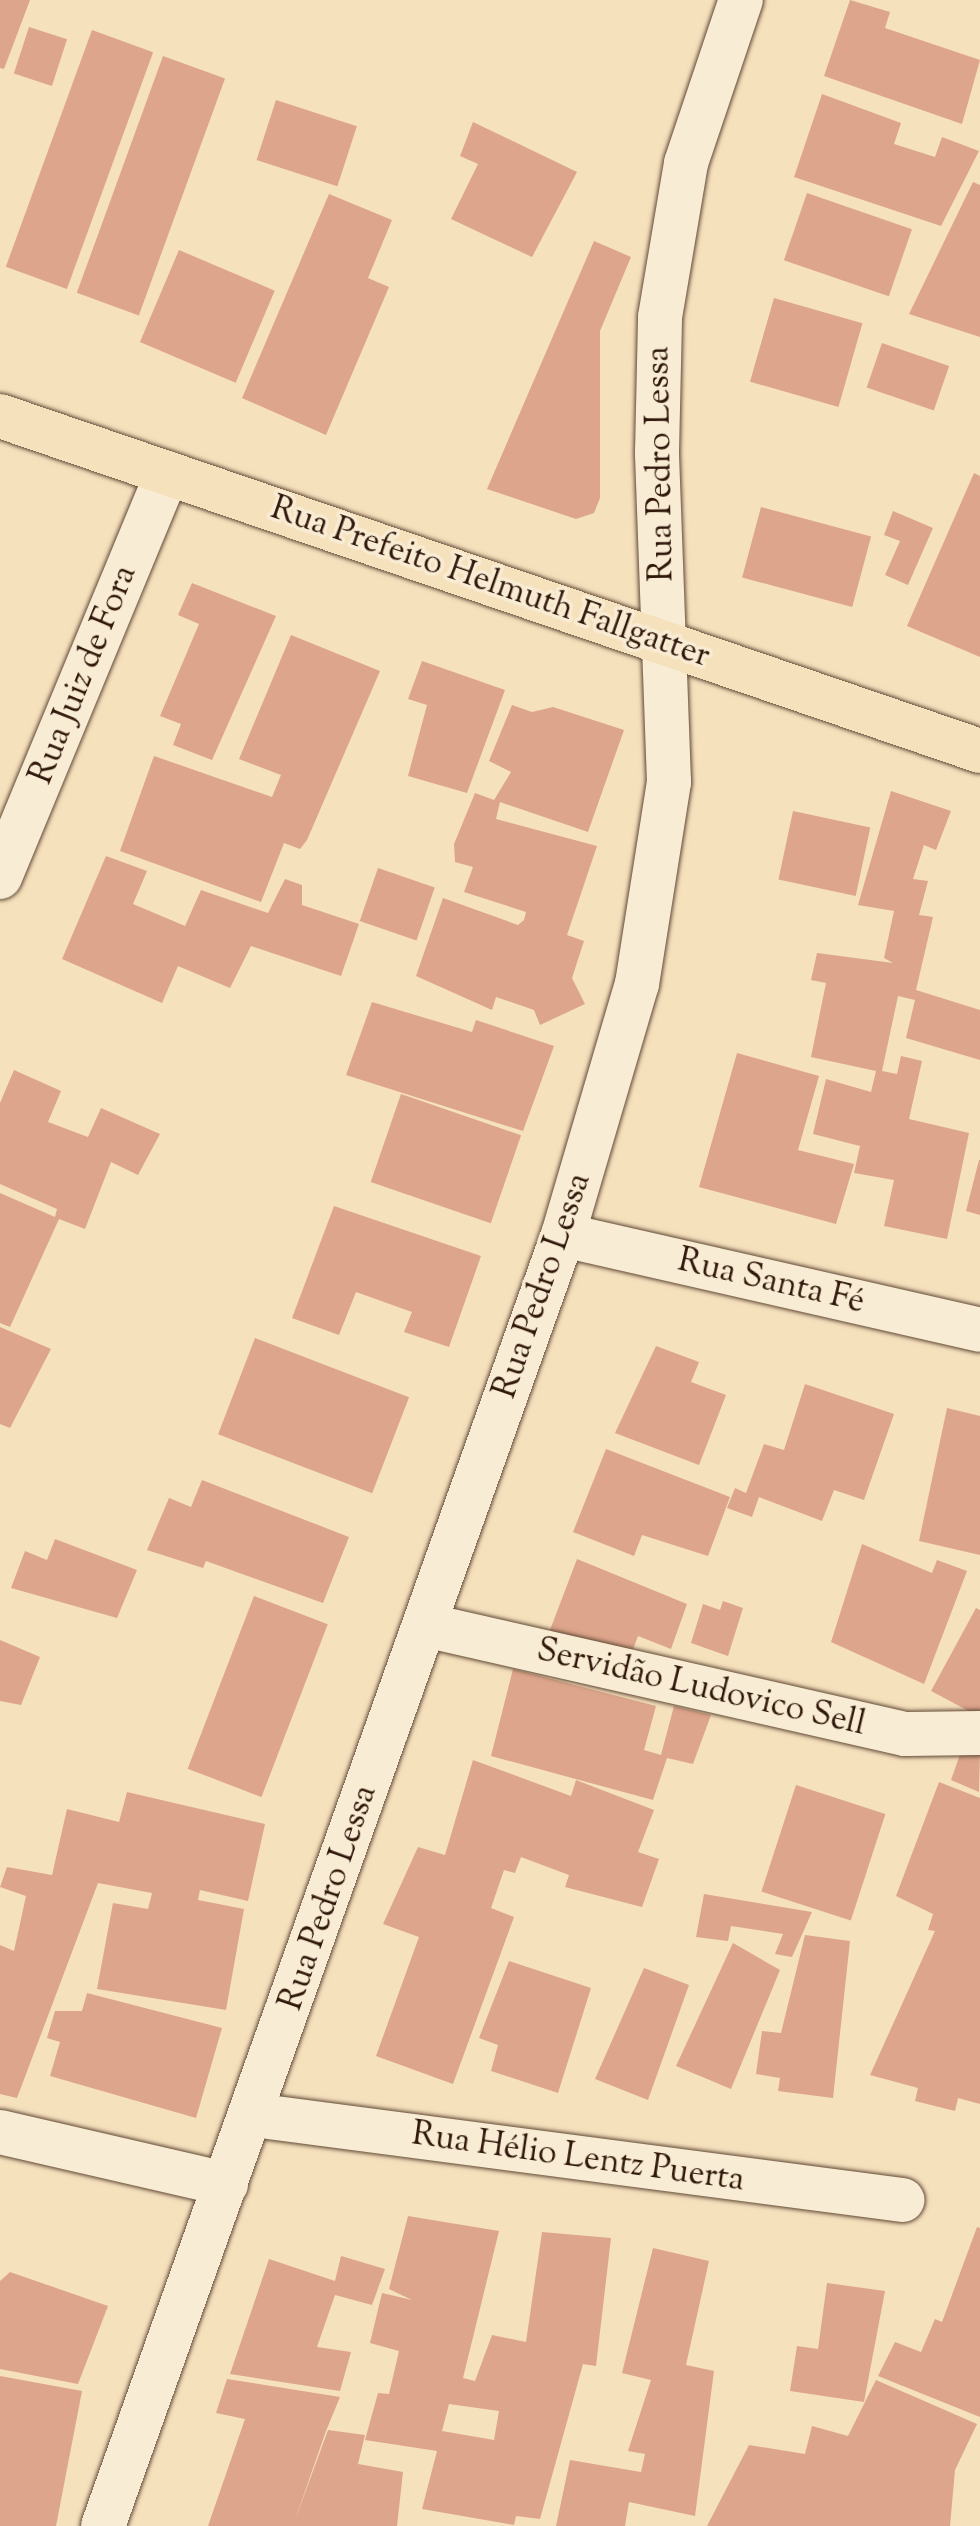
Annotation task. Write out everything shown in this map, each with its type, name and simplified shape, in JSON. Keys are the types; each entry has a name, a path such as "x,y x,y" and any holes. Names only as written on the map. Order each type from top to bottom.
{"main road":[{"name":"Rua Prefeito Helmuth Fallgatter","path":"0,416 980,751"}],"street":[{"name":"Rua Pedro Lessa","path":"103,2526 253,2115 563,1235 605,1107 656,896 669,782 657,452 668,241 703,107 741,0"},
{"name":"Rua Juiz de Fora","path":"0,877 167,473"},
{"name":"Rua Santa Fé","path":"563,1235 980,1330"},
{"name":"Servidão Ludovico Sell","path":"425,1625 905,1734 980,1733"},
{"name":"Rua Hélio Lentz Puerta","path":"253,2115 902,2200"},
{"path":"0,2132 226,2184"}],"building":[{"path":"0,0 30,0 4,69 0,68"},
{"path":"850,0 890,12 885,28 980,60 962,124 824,76"},
{"path":"29,27 67,39 52,86 14,74"},
{"path":"92,30 153,52 67,289 6,267"},
{"path":"163,56 225,79 139,315 77,293"},
{"path":"822,94 901,123 894,144 935,157 942,137 979,151 941,226 794,177"},
{"path":"276,100 357,126 337,186 257,160"},
{"path":"473,122 577,172 532,257 451,219 478,164 460,156"},
{"path":"973,182 980,185 980,337 909,314"},
{"path":"807,193 912,229 889,296 784,260"},
{"path":"329,194 392,220 368,278 389,287 326,435 242,398"},
{"path":"594,241 631,257 600,331 600,498 594,513 576,519 487,489"},
{"path":"179,250 275,291 236,383 140,342"},
{"path":"774,298 862,323 838,407 750,382"},
{"path":"882,343 949,366 934,411 867,387"},
{"path":"974,473 980,476 980,657 907,626"},
{"path":"761,507 871,537 852,607 742,578"},
{"path":"893,511 933,528 908,585 885,575 900,541 884,535"},
{"path":"192,583 276,616 212,760 173,745 181,724 160,716 199,624 178,615"},
{"path":"291,635 380,671 307,840 300,849 284,843 261,902 120,851 154,756 272,797 281,775 239,759"},
{"path":"422,661 505,690 467,793 408,776 427,705 408,699"},
{"path":"512,705 532,712 553,707 624,730 588,832 500,802 496,819 597,846 567,935 584,941 572,978 585,1004 540,1025 534,1010 496,997 492,1010 416,976 443,898 518,925 524,920 526,912 464,892 473,867 455,862 454,844 475,793 494,800 511,772 489,761"},
{"path":"891,791 951,811 936,850 924,845 913,879 928,881 919,915 933,917 916,990 980,1010 980,1060 906,1038 915,1000 898,996 882,1071 897,1074 901,1056 922,1061 909,1119 969,1133 947,1239 884,1226 894,1180 854,1173 860,1146 813,1134 826,1079 871,1092 876,1071 811,1057 826,983 811,980 817,953 893,963 884,958 894,911 858,905"},
{"path":"793,811 870,827 856,896 778,879"},
{"path":"106,856 147,871 133,904 185,926 201,890 268,913 285,879 302,885 302,905 359,924 341,976 251,946 230,988 178,966 162,1003 62,959"},
{"path":"378,868 435,888 416,940 360,921"},
{"path":"372,1002 472,1032 476,1020 554,1046 523,1131 346,1075"},
{"path":"737,1053 819,1076 798,1150 854,1164 836,1224 699,1187"},
{"path":"14,1070 61,1091 48,1122 88,1137 101,1108 160,1134 138,1175 111,1162 85,1229 59,1219 10,1327 0,1323 0,1193 55,1217 57,1209 0,1184 0,1103"},
{"path":"401,1094 521,1135 491,1223 371,1182"},
{"path":"980,1160 980,1215 966,1211"},
{"path":"334,1206 481,1256 449,1347 404,1332 412,1312 356,1292 339,1335 292,1318"},
{"path":"0,1327 51,1349 10,1428 0,1424"},
{"path":"255,1338 409,1397 372,1493 218,1434"},
{"path":"656,1346 699,1362 691,1382 726,1395 699,1465 615,1433"},
{"path":"805,1384 894,1414 864,1500 834,1490 822,1521 759,1497 752,1517 727,1508 735,1488 746,1493 764,1444 784,1450"},
{"path":"947,1408 980,1416 980,1555 919,1541"},
{"path":"606,1449 730,1497 708,1556 642,1535 634,1556 573,1532"},
{"path":"202,1480 349,1537 323,1603 206,1561 203,1568 147,1550 169,1498 191,1507"},
{"path":"55,1539 137,1570 117,1618 11,1588 25,1551 47,1560"},
{"path":"862,1544 932,1573 937,1560 967,1571 924,1684 831,1642"},
{"path":"577,1559 687,1604 671,1649 638,1636 629,1660 550,1630"},
{"path":"254,1596 328,1624 261,1797 188,1769"},
{"path":"723,1601 743,1608 728,1656 691,1643 703,1604 720,1610"},
{"path":"976,1608 980,1610 980,1717 931,1691"},
{"path":"0,1640 40,1657 21,1705 0,1701"},
{"path":"513,1669 656,1706 644,1750 661,1755 674,1706 711,1715 693,1764 667,1758 653,1800 491,1756"},
{"path":"963,1746 980,1752 979,1792 951,1780"},
{"path":"473,1760 571,1796 576,1780 654,1810 638,1852 659,1859 642,1907 565,1887 569,1875 521,1857 515,1873 504,1870 491,1908 514,1917 453,2084 376,2056 419,1937 383,1924 418,1847 445,1855"},
{"path":"939,1782 980,1798 980,2104 958,2098 955,2111 915,2101 918,2088 870,2075 935,1931 928,1930 933,1914 896,1896"},
{"path":"796,1785 885,1814 851,1921 761,1892"},
{"path":"127,1792 265,1824 248,1901 200,1890 198,1900 244,1909 226,2010 97,1989 113,1903 148,1909 152,1893 98,1883 17,2098 0,2094 0,1945 14,1951 26,1896 0,1887 7,1867 52,1875 67,1809 119,1822"},
{"path":"704,1894 812,1912 792,1957 775,1954 783,1934 731,1926 728,1941 696,1937"},
{"path":"805,1935 850,1941 833,2098 778,2091 780,2078 756,2074 762,2031 781,2033"},
{"path":"733,1943 780,1970 731,2089 676,2066"},
{"path":"509,1961 591,1988 558,2093 491,2071 498,2045 479,2038"},
{"path":"644,1968 689,1985 648,2100 595,2079"},
{"path":"87,1993 222,2028 196,2118 50,2076 60,2042 47,2038 55,2011 82,2011"},
{"path":"408,2216 499,2231 463,2378 475,2381 492,2335 526,2342 542,2232 611,2238 596,2366 583,2364 540,2519 516,2516 514,2525 422,2509 437,2451 365,2440 378,2393 389,2394 399,2351 370,2343 382,2293 412,2300 389,2289","holes":["449,2404 499,2411 494,2440 442,2431"]},
{"path":"977,2227 980,2228 980,2417 878,2376 895,2342 921,2352 935,2319 942,2322"},
{"path":"653,2248 709,2261 686,2365 714,2371 695,2516 629,2502 625,2526 556,2526 570,2460 641,2472 645,2454 628,2451 651,2380 622,2373"},
{"path":"341,2256 385,2269 372,2305 335,2295 317,2347 351,2352 340,2391 230,2374 269,2259 335,2281"},
{"path":"10,2272 108,2306 78,2384 0,2369 0,2281"},
{"path":"827,2283 885,2291 864,2402 790,2391 797,2346 818,2349"},
{"path":"0,2376 82,2391 56,2526 0,2526"},
{"path":"227,2379 340,2397 294,2523 328,2430 365,2435 358,2464 403,2472 397,2526 208,2526 245,2419 216,2413"},
{"path":"876,2380 977,2424 955,2470 950,2526 707,2526 749,2445 805,2454 812,2426 848,2436"}]}
